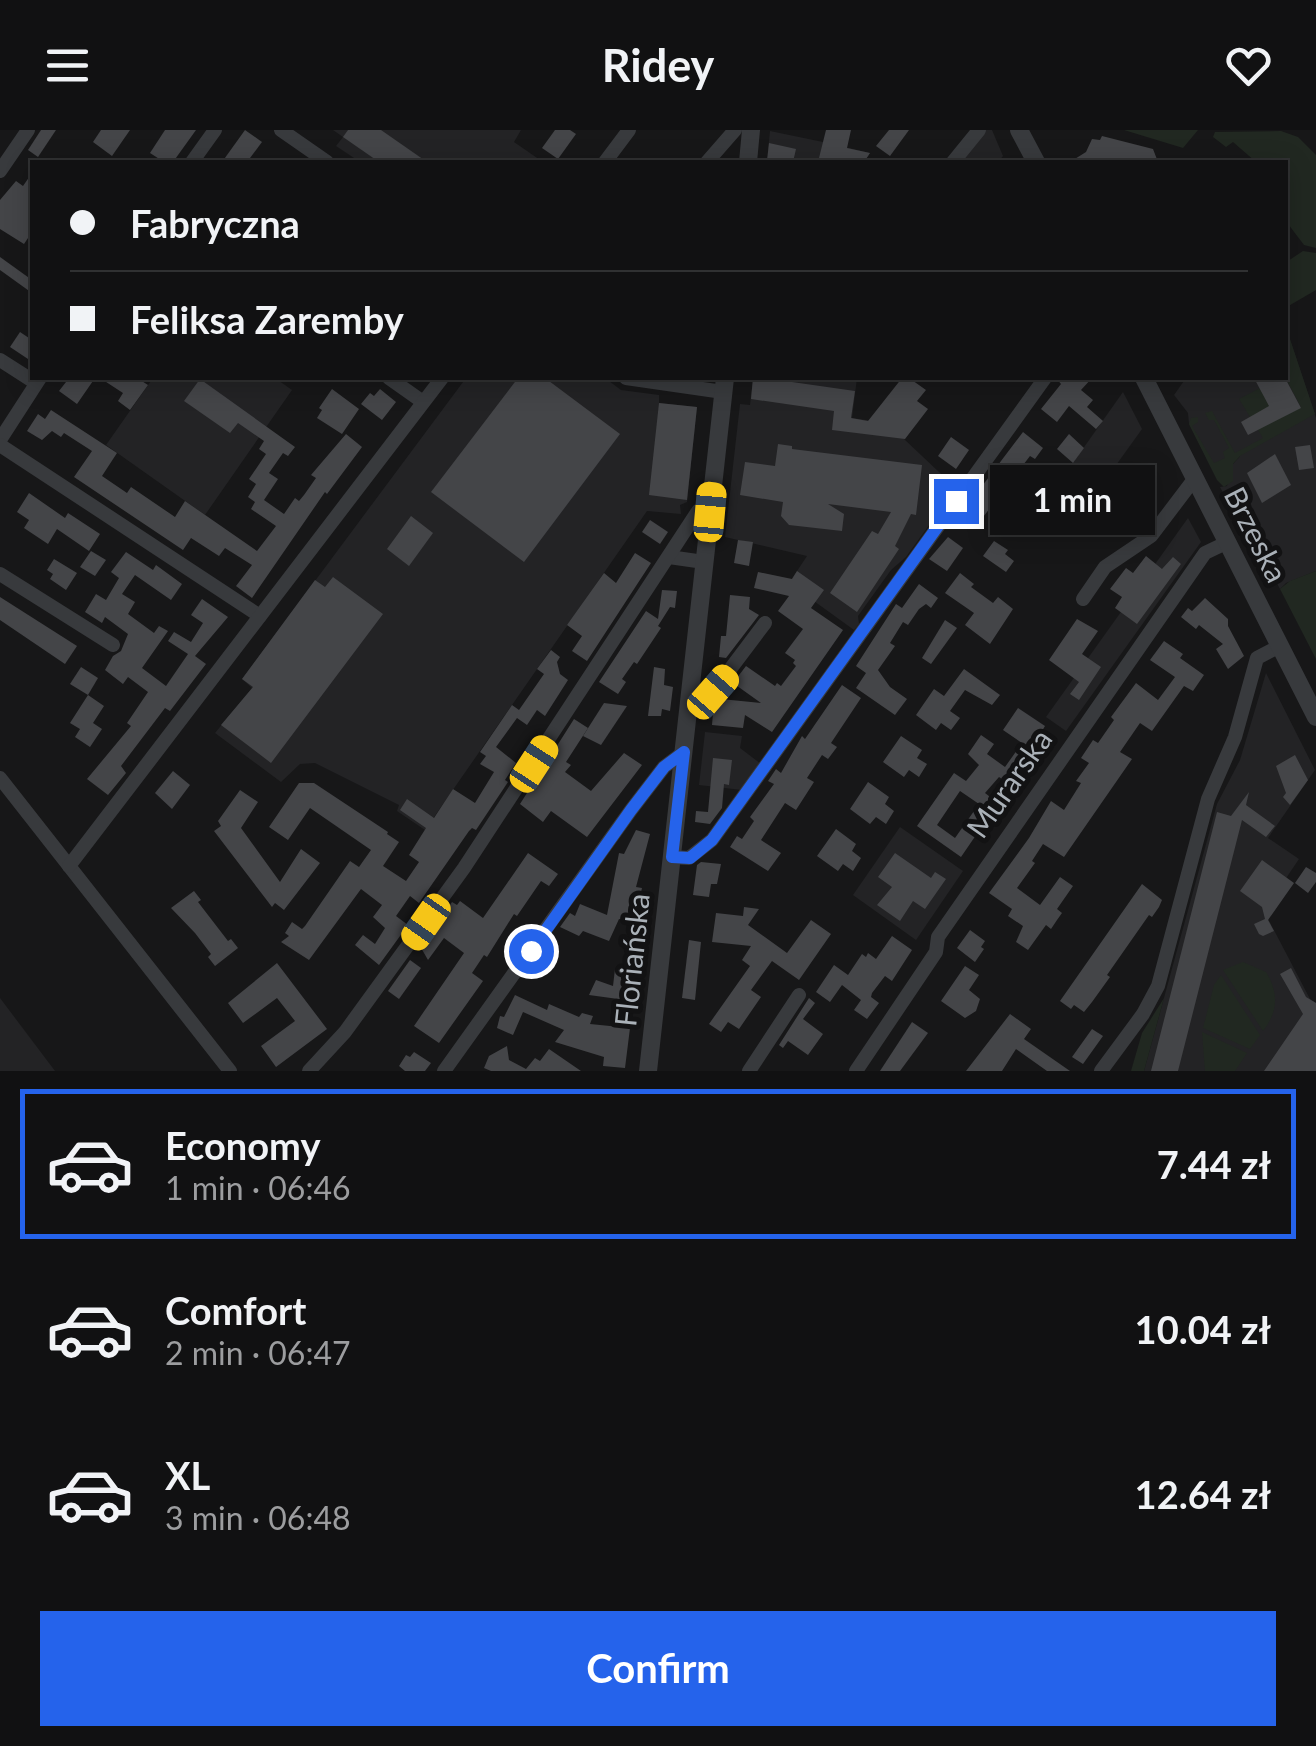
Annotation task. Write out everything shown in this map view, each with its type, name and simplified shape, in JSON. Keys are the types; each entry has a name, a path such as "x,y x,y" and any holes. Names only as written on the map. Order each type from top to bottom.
{"street":[{"path":"0,171 28,130"},
{"path":"193,160 215,130"},
{"path":"281,130 324,160"},
{"path":"606,160 629,130"},
{"path":"709,160 735,130"},
{"path":"748,160 752,130"},
{"path":"956,160 979,130"},
{"path":"1019,130 1031,147"},
{"path":"0,360 30,376"},
{"path":"38,380 0,443 260,616"},
{"path":"392,380 424,402"},
{"path":"69,866 440,380"},
{"path":"654,380 724,385"},
{"path":"672,857 690,858 712,840 1044,380"},
{"name":"Brzeska","path":"1145,380 1316,716"},
{"name":"Floriańska","path":"648,1071 704,562 704,512 724,385"},
{"path":"1083,599 1104,567 1151,536 1195,478"},
{"path":"309,1071 344,1032 464,868 669,557 704,512"},
{"name":"Murarska","path":"856,1071 936,952 938,937 948,922 1205,553 1228,542"},
{"path":"669,557 704,562"},
{"path":"0,574 113,645"},
{"path":"690,693 713,692 765,623"},
{"path":"1102,1071 1154,994 1208,799 1235,738 1257,658 1280,646"},
{"path":"444,1071 631,810 664,767 684,752"},
{"path":"0,778 230,1071"},
{"path":"749,1071 799,995"}],"shaded area":[{"path":"333,130 521,130 514,142 540,160 357,160 336,146 343,137"},
{"path":"985,130 992,130 1003,156 1000,160 962,160"},
{"path":"1124,130 1198,130 1183,148"},
{"path":"770,131 870,153 865,160 767,160"},
{"path":"1281,131 1298,137 1316,155 1316,248 1304,245 1288,224 1288,160 1254,160 1233,142 1226,147 1213,137 1215,132"},
{"path":"1303,251 1316,253 1316,290 1288,306 1288,261"},
{"path":"1288,334 1316,418 1316,571 1280,589 1272,574 1276,564 1271,555 1264,558 1251,534 1245,508 1232,510 1220,487 1227,486 1233,464 1240,456 1211,467 1189,424 1188,413 1174,395 1185,380 1288,380"},
{"path":"1288,338 1315,414 1240,456 1233,464 1233,481 1224,487 1189,424 1191,418 1198,417 1192,426 1214,463 1225,458 1223,452 1229,448 1214,420 1209,420 1205,413 1212,411 1235,453 1263,438 1239,399 1260,388 1301,407 1287,380"},
{"path":"152,380 278,380 292,390 205,515 106,445"},
{"path":"465,380 608,380 621,390 659,395 659,403 697,407 687,502 680,505 681,514 647,511 425,830 397,811 399,805 315,763 300,764 281,782 215,733 252,688 242,679"},
{"path":"753,380 857,380 852,418 887,423 956,488 906,557 891,570 858,616 859,624 854,630 789,583 807,556 725,537 740,404 750,405"},
{"path":"1123,392 1142,429 1068,532 1039,511"},
{"path":"1239,506 1250,512 1259,530 1252,534 1263,557 1271,554 1276,564 1269,576 1266,577 1232,510"},
{"path":"1188,518 1201,542 1066,731 1046,717"},
{"path":"1316,571 1316,659 1280,589"},
{"path":"1266,673 1315,770 1268,838 1299,859 1264,911 1310,999 1316,1003 1316,1071 1144,1071 1217,804 1240,760"},
{"path":"705,732 742,736 740,748 761,764 742,790 699,785"},
{"path":"900,827 963,871 916,940 853,895"},
{"path":"1243,962 1266,972 1273,987 1274,1010 1263,1031 1223,970"},
{"path":"1221,975 1260,1035 1250,1049 1203,1028 1214,985"},
{"path":"0,998 55,1071 0,1071"},
{"path":"1164,998 1144,1071 1131,1071 1142,1033"},
{"path":"1202,1032 1247,1053 1235,1071 1205,1071"}],"building":[{"path":"41,130 56,130 38,157 28,150"},
{"path":"101,130 130,130 112,156 93,142"},
{"path":"165,130 196,130 174,160 161,160 150,153"},
{"path":"245,130 262,142 248,160 223,160"},
{"path":"348,130 381,130 424,160 376,160 343,137"},
{"path":"555,130 576,134 558,159 542,148"},
{"path":"826,130 851,130 847,148 870,153 865,160 818,160"},
{"path":"889,130 909,130 890,156 876,146"},
{"path":"1102,136 1153,149 1157,160 1073,160 1086,152 1092,139 1100,140"},
{"path":"769,143 796,149 793,160 767,160"},
{"path":"30,176 30,235 24,244 0,229 0,200 16,181 23,186"},
{"path":"0,257 30,279 30,292 0,270"},
{"path":"20,332 30,339 30,356 28,359 10,347"},
{"path":"94,380 77,404 59,391 66,382"},
{"path":"103,380 140,380 148,385 130,410 118,401 123,393"},
{"path":"201,380 295,447 288,456 283,453 269,473 278,479 264,500 284,514 295,498 299,501 304,495 316,478 311,475 346,434 362,447 325,492 252,598 236,586 252,565 225,548 219,556 191,538 183,550 74,477 92,451 64,433 61,437 52,431 42,440 27,431 38,414 45,419 51,410 117,453 102,476 127,493 131,487 175,517 185,501 257,551 276,526 251,509 255,502 248,497 256,484 249,479 266,454 259,449 264,441 238,423 230,433 184,401"},
{"path":"516,380 548,380 620,434 524,562 431,492"},
{"path":"753,380 855,391 851,418 868,421 900,380 912,380 926,390 917,401 928,409 905,439 832,430 834,411 751,399"},
{"path":"1058,380 1090,380 1081,390 1093,400 1087,407 1103,421 1096,429 1069,406 1057,422 1041,409 1061,384"},
{"path":"1255,380 1286,380 1301,408 1248,435 1241,422 1269,406"},
{"path":"332,389 359,409 342,434 317,418"},
{"path":"380,389 396,402 382,420 361,404 370,393 374,396"},
{"path":"659,403 697,407 687,500 649,495"},
{"path":"1023,432 1043,448 1035,459 1030,456 977,525 961,514"},
{"path":"1069,434 1084,448 1073,463 1057,449"},
{"path":"951,437 969,450 956,469 938,456"},
{"path":"778,444 922,465 916,515 911,514 895,546 899,549 857,612 830,593 872,531 878,534 891,512 828,504 844,514 842,531 789,525 781,516 783,502 740,495 745,462 775,466"},
{"path":"1310,445 1314,468 1299,470 1295,447"},
{"path":"1275,454 1291,485 1262,503 1247,473"},
{"path":"1074,464 1096,480 1081,501 1059,485"},
{"path":"29,493 65,518 68,513 100,534 89,551 57,529 48,544 24,528 29,520 17,512"},
{"path":"1136,496 1151,508 1147,513 1150,516 1135,534 1130,527 1126,532 1116,525"},
{"path":"1017,507 1033,519 1023,534 1007,522"},
{"path":"411,516 433,533 409,566 387,549"},
{"path":"650,520 668,532 660,544 642,532"},
{"path":"948,537 963,548 947,571 929,559"},
{"path":"738,540 753,542 749,566 734,563"},
{"path":"994,541 1008,550 1005,554 1014,561 1006,572 983,556"},
{"path":"91,551 106,560 95,576 80,567"},
{"path":"126,552 153,570 156,565 182,584 171,600 135,575 122,594 135,602 128,614 154,633 159,626 168,631 142,668 166,686 188,654 168,641 174,632 191,642 203,623 191,615 202,599 228,617 195,656 206,664 170,711 165,708 121,766 126,773 108,795 87,779 131,726 127,723 148,692 128,677 123,684 105,670 121,651 128,634 105,617 102,623 85,612 96,594 106,600 119,578 111,572"},
{"path":"635,553 651,563 587,661 572,651 582,636 567,625 604,573 616,583"},
{"path":"1146,556 1162,569 1173,557 1181,564 1137,624 1115,608 1122,597 1110,589 1126,568 1133,573"},
{"path":"54,559 77,573 66,590 50,579 53,574 47,570"},
{"path":"797,571 824,590 811,608 843,630 772,732 745,715 743,728 712,725 714,702 721,699 761,703 733,683 746,666 781,686 796,666 795,660 785,653 803,629 778,611 789,596 754,588 758,572 792,579"},
{"path":"960,573 993,603 998,597 1013,609 990,644 965,625 974,613 945,593"},
{"path":"333,577 383,614 271,763 221,725 253,687 242,679 315,580 325,587"},
{"path":"919,584 938,598 931,608 926,604 919,609 908,625 903,622 890,643 895,646 878,670 890,687 907,699 895,715 856,688 866,673 856,666 896,604 902,608"},
{"path":"662,590 677,591 675,608 670,607 637,664 634,662 622,679 626,682 618,694 599,682 646,611 658,619"},
{"path":"730,595 750,597 749,609 759,615 726,658 719,657 721,636 726,636"},
{"path":"0,597 77,646 65,664 0,620"},
{"path":"1205,598 1228,619 1244,656 1228,669 1216,649 1223,644 1199,625 1196,629 1181,617"},
{"path":"1077,619 1098,631 1082,654 1101,667 1079,700 1070,694 1079,682 1049,660"},
{"path":"945,620 957,628 931,664 922,658"},
{"path":"1164,641 1204,675 1193,691 1184,686 1152,731 1140,723 1120,752 1132,759 1064,857 1043,844 1032,861 1035,863 1017,888 1040,905 1060,877 1073,886 1057,909 1062,913 1051,929 1046,925 1028,950 1016,942 1023,926 1008,916 1012,909 989,893 1051,801 1064,810 1081,783 1076,781 1089,763 1081,758 1093,740 1098,743 1136,683 1158,700 1175,677 1150,660"},
{"path":"551,650 560,657 560,674 568,680 545,716 537,710 527,725 517,718 496,747 516,763 505,780 508,782 419,903 410,896 396,916 408,925 379,965 355,945 363,935 375,944 385,928 373,917 382,905 361,889 309,960 281,942 289,936 285,933 292,922 302,929 305,926 350,861 359,867 371,850 310,808 288,840 269,827 299,783 314,783 399,842 383,866 406,881 419,862 409,855 426,828 400,810 407,799 434,818 453,789 475,803 494,772 480,764 486,756 480,752 512,705 519,710 544,674 537,669"},
{"path":"81,667 98,678 88,695 70,684"},
{"path":"654,667 665,669 664,685 673,687 670,711 662,709 661,716 648,716"},
{"path":"964,669 1000,695 992,705 965,690 950,711 960,718 951,730 941,723 936,730 916,715 934,689 944,696"},
{"path":"842,685 861,698 831,743 837,747 828,759 822,755 807,778 814,782 796,810 785,803 761,840 781,853 768,871 730,847 737,836 742,839 754,821 750,817 774,784 768,781 776,769 781,773 802,736 805,739"},
{"path":"88,695 104,706 93,723 102,729 90,747 75,737 80,729 70,723"},
{"path":"604,703 627,706 601,745 583,736"},
{"path":"1018,708 1045,726 1042,731 1047,734 1011,785 999,777 985,793 998,803 961,857 917,826 954,773 966,781 979,765 968,754 981,735 994,744 987,754 1005,767 1022,743 1003,730","holes":["960,791 979,804 955,838 937,825"]},
{"path":"574,719 588,728 566,762 571,765 565,772 591,791 624,753 642,765 587,837 551,811 543,822 520,804"},
{"path":"901,736 922,750 917,758 927,764 919,777 909,770 904,777 883,762"},
{"path":"1295,755 1308,780 1290,805 1283,797 1286,793 1276,766"},
{"path":"713,758 732,760 729,785 724,784 722,808 710,824 695,822 696,811 708,812"},
{"path":"173,771 190,785 172,809 155,793"},
{"path":"868,782 889,797 885,804 894,811 886,824 876,817 870,824 850,809"},
{"path":"240,790 258,802 241,828 280,882 301,849 320,863 284,910 275,903 272,907 214,831 221,826 218,821"},
{"path":"1249,792 1246,805 1275,826 1266,837 1242,820 1178,1071 1151,1071 1217,812 1231,816"},
{"path":"836,829 856,844 852,851 861,858 853,871 843,864 838,871 817,856"},
{"path":"636,830 650,834 636,887 642,888 634,922 619,919 609,941 583,931 579,936 560,927 570,913 575,916 580,904 607,915 619,853 624,854"},
{"path":"528,853 558,874 549,886 541,881 487,957 484,955 472,973 483,981 439,1043 414,1026 464,953 444,938 428,960 420,946 452,902 457,905 460,901 483,918"},
{"path":"895,853 931,878 935,872 946,879 925,909 913,901 900,921 877,905 892,887 878,877"},
{"path":"1262,860 1294,883 1268,920 1274,931 1263,936 1254,924 1265,919 1262,907 1240,891"},
{"path":"721,864 717,884 711,884 709,897 693,895 697,865"},
{"path":"1306,867 1316,873 1316,882 1308,893 1295,883"},
{"path":"1142,884 1162,900 1159,907 1152,917 1149,915 1084,1012 1074,1005 1071,1009 1060,1001"},
{"path":"194,891 228,941 231,939 238,948 215,966 208,957 211,954 171,908"},
{"path":"744,907 759,909 748,925 787,953 811,920 831,934 799,980 772,961 751,990 761,997 739,1029 728,1022 721,1032 709,1024 750,966 742,960 751,946 712,942 716,913 743,916"},
{"path":"970,930 985,941 975,962 957,948"},
{"path":"892,936 912,950 892,981 885,976 872,993 871,997 879,1003 867,1019 854,1010 861,1000 842,985 830,1002 816,992 834,965 848,975 862,954 876,959"},
{"path":"689,940 701,942 695,1000 682,998"},
{"path":"410,960 421,968 399,999 388,991"},
{"path":"277,963 327,1029 276,1067 261,1046 295,1021 277,998 243,1023 228,1003"},
{"path":"965,966 979,975 969,990 980,999 976,1011 965,1018 941,1001"},
{"path":"1291,968 1306,997 1316,1003 1316,1071 1264,1071 1303,1014 1280,974"},
{"path":"615,969 636,972 633,994 641,997 640,1002 589,995 596,980 613,986"},
{"path":"515,995 547,1010 549,1004 579,1017 582,1013 593,1016 590,1024 630,1028 625,1068 603,1066 604,1057 555,1042 564,1030 523,1012 513,1035 497,1028 500,1016 504,1017"},
{"path":"809,998 815,1003 803,1019 823,1034 808,1055 788,1041 783,1048 779,1045"},
{"path":"1010,1014 1031,1029 1024,1039 1070,1071 1047,1071 1016,1049 1002,1071 966,1071"},
{"path":"912,1022 928,1033 900,1071 880,1071"},
{"path":"1092,1029 1103,1036 1083,1064 1072,1057"},
{"path":"507,1046 509,1060 526,1069 535,1058 540,1061 549,1049 581,1071 484,1068 489,1056"},
{"path":"414,1052 431,1063 425,1071 405,1071 399,1066 406,1055 410,1057"}],"route":[{"path":"531,951 664,767 684,752 672,857 690,858 712,840 956,501"}]}
